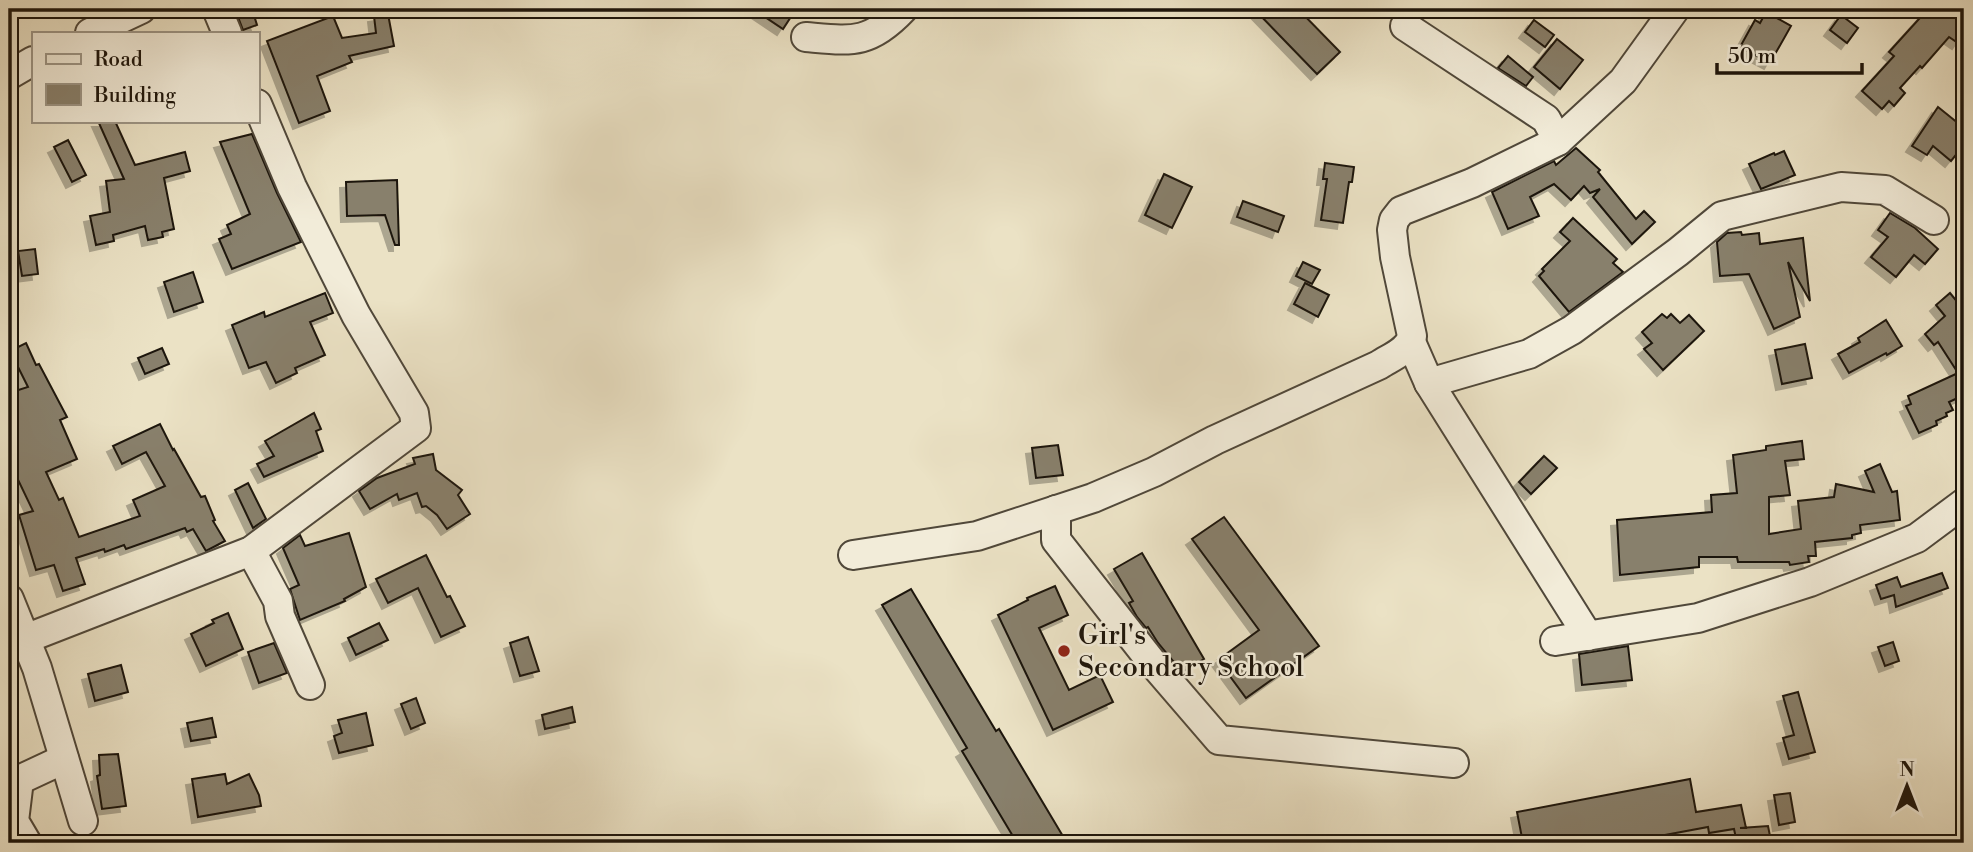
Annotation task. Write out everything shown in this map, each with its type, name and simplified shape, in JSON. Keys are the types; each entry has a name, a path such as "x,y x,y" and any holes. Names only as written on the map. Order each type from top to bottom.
{"street":[{"path":"92,32 141,9"},
{"path":"217,9 227,32"},
{"path":"806,37 847,41 870,36 903,9"},
{"path":"853,555 976,536 1093,498 1154,472 1228,434 1379,365 1408,346 1412,336 1392,230 1394,220 1401,211 1472,183 1558,141 1623,81 1675,9"},
{"path":"1405,26 1546,119 1558,141"},
{"path":"9,75 32,62"},
{"path":"25,639 251,551 416,429 414,413 356,315 292,187 259,109"},
{"path":"1430,383 1529,354 1572,330 1678,252 1721,216 1841,187 1885,190 1934,220"},
{"path":"1411,342 1430,383 1588,636"},
{"path":"1555,641 1698,618 1810,582 1917,538 1964,503"},
{"path":"1056,510 1056,540 1151,661 1219,740 1454,763"},
{"path":"251,551 278,601 280,616 310,685"},
{"path":"9,599 37,668 83,821"},
{"path":"27,843 13,821 19,780 64,759"}],"building":[{"path":"235,9 252,9 257,25 243,30"},
{"path":"753,9 796,9 783,29"},
{"path":"1254,9 1298,9 1340,52 1317,74"},
{"path":"1928,9 1964,9 1964,34 1958,43 1949,37 1900,88 1905,93 1894,106 1889,101 1882,109 1862,91 1894,56 1889,52"},
{"path":"1766,12 1791,26 1770,63 1740,47 1755,20 1760,23"},
{"path":"388,14 394,46 349,56 352,62 317,76 330,111 299,123 267,41 333,16 342,38 376,33 374,16"},
{"path":"1841,15 1858,28 1847,43 1830,30"},
{"path":"1534,20 1554,35 1545,47 1525,32"},
{"path":"1557,39 1583,60 1560,89 1534,67"},
{"path":"1508,56 1533,77 1526,86 1498,68"},
{"path":"1938,107 1964,128 1964,145 1951,161 1933,146 1927,155 1912,146"},
{"path":"98,122 115,122 135,165 185,152 190,171 164,178 174,229 162,232 163,237 148,240 145,226 113,235 114,241 96,245 90,216 110,212 106,181 124,179"},
{"path":"252,134 301,242 232,269 219,239 231,234 227,225 250,214 220,142"},
{"path":"68,140 86,175 72,182 54,147"},
{"path":"1576,148 1600,170 1598,172 1636,219 1644,211 1655,222 1632,244 1593,197 1600,189 1590,193 1584,186 1571,200 1554,184 1530,197 1539,216 1508,229 1492,192 1554,161 1556,165"},
{"path":"1784,151 1795,175 1761,189 1749,164"},
{"path":"1325,163 1354,167 1343,223 1321,220 1327,179 1323,179"},
{"path":"1164,174 1192,187 1172,228 1145,215"},
{"path":"397,180 399,245 395,245 385,215 347,216 346,182"},
{"path":"1243,201 1284,216 1278,232 1237,217"},
{"path":"1890,213 1915,228 1938,249 1925,264 1914,255 1896,277 1871,257 1888,237 1878,230"},
{"path":"1573,218 1617,259 1613,263 1623,272 1569,312 1539,276 1544,271 1542,269 1570,241 1560,232"},
{"path":"1741,232 1742,235 1759,233 1760,244 1803,238 1810,301 1788,262 1800,317 1774,329 1749,274 1720,276 1717,242 1727,233"},
{"path":"35,249 38,274 22,276 18,251"},
{"path":"1303,262 1320,270 1312,284 1296,276"},
{"path":"193,272 203,302 174,312 164,282"},
{"path":"1305,283 1329,295 1318,317 1294,304"},
{"path":"325,293 333,313 310,322 325,355 295,368 297,373 276,383 266,362 249,368 232,325 264,312 265,317"},
{"path":"1950,293 1964,310 1964,395 1949,402 1953,410 1936,421 1937,425 1919,433 1906,406 1911,404 1908,396 1958,373 1938,342 1934,345 1925,334 1945,316 1936,305"},
{"path":"1662,314 1667,318 1671,314 1680,323 1689,315 1704,331 1663,370 1644,349 1652,343 1642,332"},
{"path":"1886,320 1902,346 1849,373 1838,354 1860,342 1858,338"},
{"path":"26,343 67,417 60,420 77,459 46,472 59,500 63,498 79,537 140,516 133,500 165,486 146,452 122,464 113,446 160,424 201,497 205,496 215,520 213,521 225,541 206,551 193,529 187,532 185,528 126,549 124,545 105,552 104,549 76,558 85,584 63,591 54,565 36,570 19,515 33,511 9,461 9,393 28,387 10,351"},
{"path":"1805,344 1812,378 1782,384 1775,350"},
{"path":"162,348 169,364 145,374 138,358"},
{"path":"314,413 321,429 316,431 323,451 264,477 257,464 274,456 265,441"},
{"path":"1802,441 1804,459 1785,461 1790,495 1769,497 1769,534 1801,529 1798,501 1834,497 1836,484 1874,492 1865,471 1880,464 1892,492 1897,491 1900,520 1860,525 1861,533 1852,535 1852,538 1815,542 1816,556 1808,556 1809,562 1790,565 1789,562 1738,562 1737,557 1699,557 1699,567 1620,575 1617,520 1712,512 1711,495 1737,493 1733,455 1766,450 1766,446"},
{"path":"1058,445 1063,475 1036,478 1032,448"},
{"path":"433,454 436,470 462,490 458,495 470,514 447,529 437,515 426,506 422,507 417,493 399,500 397,494 370,509 359,491 377,478 415,464 413,458"},
{"path":"1544,456 1557,468 1531,494 1519,482"},
{"path":"248,483 266,519 253,528 235,490"},
{"path":"1224,517 1319,646 1246,698 1218,660 1259,630 1192,539"},
{"path":"349,533 366,587 344,599 345,601 300,620 290,589 299,585 283,548 300,535 305,546"},
{"path":"1142,553 1204,659 1182,672 1148,627 1137,617 1129,603 1133,601 1114,569"},
{"path":"426,555 465,626 441,637 418,588 388,603 376,579"},
{"path":"1942,573 1948,588 1896,607 1894,595 1881,599 1876,585 1897,577 1901,587"},
{"path":"1055,586 1068,615 1039,628 1069,690 1100,675 1113,702 1053,730 998,615"},
{"path":"911,589 1067,843 1017,843 962,751 967,748 882,605"},
{"path":"228,613 243,649 206,666 191,634"},
{"path":"379,623 388,640 356,655 348,638"},
{"path":"528,637 539,671 520,676 510,643"},
{"path":"1893,642 1899,661 1885,666 1878,647"},
{"path":"274,643 287,673 259,683 248,652"},
{"path":"1628,646 1632,680 1582,685 1579,654"},
{"path":"121,665 128,692 95,701 88,674"},
{"path":"1798,692 1815,752 1789,759 1783,738 1794,735 1783,696"},
{"path":"416,698 425,723 411,729 401,704"},
{"path":"572,707 575,722 545,729 542,715"},
{"path":"366,713 373,745 339,753 334,736 342,733 338,720"},
{"path":"212,718 216,737 191,741 187,723"},
{"path":"118,754 126,806 102,809 97,776 100,775 99,755"},
{"path":"225,774 227,784 249,774 261,806 198,817 192,779"},
{"path":"1690,779 1696,812 1741,805 1746,828 1768,826 1771,841 1737,843 1734,829 1709,833 1708,827 1622,843 1523,843 1517,812"},
{"path":"1790,793 1795,822 1779,825 1774,795"}],"place":[{"name":"Girl's Secondary School","path":"1064,651"}]}
